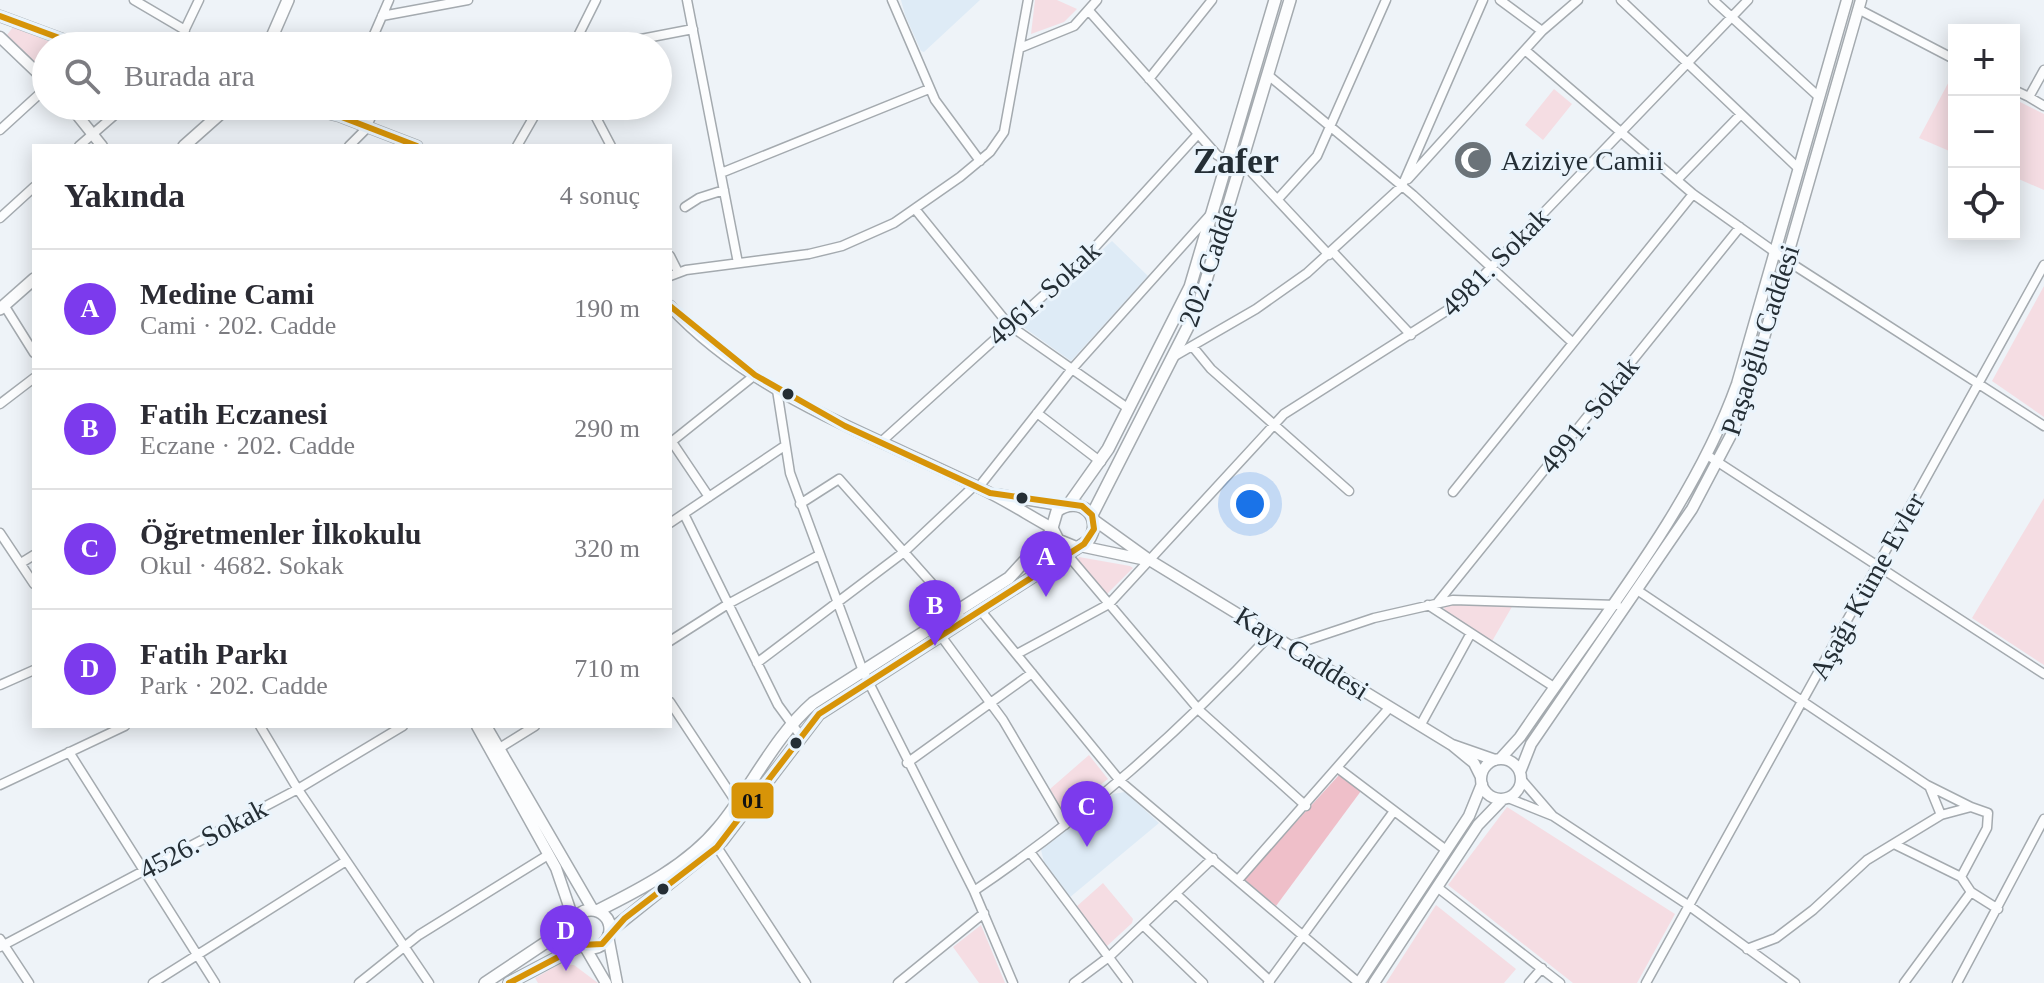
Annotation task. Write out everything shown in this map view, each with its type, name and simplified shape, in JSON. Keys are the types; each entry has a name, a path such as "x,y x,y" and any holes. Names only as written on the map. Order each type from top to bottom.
{"main road":[{"path":"274,32 288,0"},
{"name":"202. Cadde","path":"1067,505 1101,462 1184,303 1275,0"},
{"name":"202. Cadde","path":"1093,518 1203,293 1290,0"},
{"path":"186,144 213,120"},
{"path":"2,307 32,281"},
{"path":"509,983 583,946 598,946 609,933 717,847 740,808 813,703 865,677 941,636 961,616 1022,567 1052,529 1055,514 1067,505 1082,506 1093,518 1093,533 1073,548 981,611 961,616 865,677"},
{"path":"1052,529 1061,543 1073,548"},
{"path":"485,983 573,923 584,911 595,910 640,889 688,857 740,808"},
{"path":"595,910 608,920 609,933"},
{"path":"573,923 575,938 583,946"}],"street":[{"path":"134,0 185,30 199,0"},
{"path":"375,32 389,0"},
{"path":"382,16 468,0"},
{"path":"580,32 596,0"},
{"path":"687,0 738,263"},
{"path":"892,0 929,89 980,161"},
{"path":"1020,48 1074,26 1090,12 1097,0"},
{"path":"1149,79 1212,0"},
{"path":"1278,199 1313,161 1386,0"},
{"path":"1402,186 1483,0"},
{"path":"1500,0 1542,31"},
{"path":"1172,357 1268,301 1331,253 1402,186 1542,31 1578,0"},
{"path":"1621,0 1798,168"},
{"path":"1713,0 1819,97"},
{"name":"4981. Sokak","path":"1017,654 1109,604 1272,425 1307,398 1446,313 1493,268 1748,0"},
{"name":"Paşaoğlu Caddesi","path":"1498,760 1554,687 1611,604 1682,500 1707,455 1737,384 1847,0"},
{"path":"674,274 834,248 877,232 915,209 980,161 998,142 1008,121 1025,2"},
{"path":"1859,4 1948,56"},
{"name":"Paşaoğlu Caddesi","path":"1521,775 1531,744 1692,509 1719,462 1749,388 1859,4"},
{"path":"1090,12 1198,134 1227,163 1241,166 1278,199 1411,335"},
{"path":"0,16 43,32"},
{"path":"672,33 693,29"},
{"path":"0,37 32,68"},
{"path":"1525,50 1693,194 1786,260 2044,426"},
{"path":"2029,97 2044,70"},
{"path":"1268,75 1402,186 1573,343"},
{"path":"721,173 929,89"},
{"path":"2020,93 2044,106"},
{"path":"0,130 32,101"},
{"path":"1677,180 1741,114"},
{"path":"82,120 101,144"},
{"path":"81,144 109,120"},
{"path":"357,120 412,144"},
{"path":"351,144 370,120"},
{"path":"518,144 532,120"},
{"path":"597,120 610,144"},
{"name":"4961. Sokak","path":"881,442 1103,240 1198,134"},
{"path":"0,218 32,189"},
{"path":"685,207 699,198 724,190"},
{"path":"1453,492 1693,194"},
{"path":"915,209 1009,325 1129,409"},
{"path":"757,663 904,552 976,487 1072,369 1213,212"},
{"name":"4991. Sokak","path":"1438,602 1740,227"},
{"name":"Aşağı Küme Evler","path":"1646,983 2044,265"},
{"path":"2,307 32,350"},
{"path":"672,308 699,333 777,390 990,493 1052,529"},
{"path":"1193,347 1211,369 1349,491"},
{"path":"709,497 672,440 755,375"},
{"path":"0,404 32,380"},
{"path":"777,390 783,447 800,504 865,677 974,891 1013,983"},
{"path":"1037,413 1101,462"},
{"path":"672,522 783,447"},
{"path":"1707,455 2044,674"},
{"path":"800,504 839,479 961,616"},
{"path":"990,493 1067,505"},
{"path":"684,514 757,663 796,730"},
{"name":"Kayı Caddesi","path":"1093,518 1151,561 1452,745 1474,763 1481,781"},
{"path":"0,533 32,581"},
{"path":"1073,548 1109,604 1200,711 1306,806"},
{"name":"Kayı Caddesi","path":"1073,548 1151,561"},
{"path":"672,640 728,604 819,555"},
{"path":"21,563 32,556"},
{"path":"1637,590 1927,785 1971,807 1983,809 1989,820 1961,877"},
{"path":"1290,646 1362,621 1438,602 1483,598 1626,605"},
{"path":"1428,605 1554,687"},
{"path":"981,611 1121,782 1359,983 1476,803 1486,766 1498,760 1511,762 1553,816"},
{"path":"1420,726 1471,633"},
{"path":"974,891 1121,782 1200,711 1271,634"},
{"path":"941,636 992,703 1065,825"},
{"path":"0,685 32,671"},
{"path":"907,763 1032,673"},
{"path":"672,705 740,808"},
{"path":"1238,880 1339,769 1390,707"},
{"path":"0,785 119,728"},
{"path":"261,728 298,789 429,983"},
{"name":"4526. Sokak","path":"1,944 298,789 400,728"},
{"path":"478,728 548,855 562,884 573,923"},
{"path":"487,728 595,910"},
{"path":"498,749 532,728"},
{"name":"Kayı Caddesi","path":"1452,745 1498,760"},
{"path":"69,752 215,983"},
{"path":"1339,769 1446,850"},
{"path":"1374,983 1478,825 1517,791 1521,775"},
{"path":"1481,781 1488,794 1553,816 1688,905 1795,983"},
{"path":"1927,785 1938,801 1941,815"},
{"path":"1747,949 1776,938 1813,910 1867,860 1941,815 1971,807"},
{"path":"1176,894 1269,982 1394,811"},
{"path":"1957,983 2044,819"},
{"path":"1896,845 1961,877 1971,892 1998,909"},
{"path":"717,847 806,983"},
{"path":"1030,852 1128,983"},
{"path":"359,983 404,946 548,855"},
{"path":"1074,983 1108,957 1213,858"},
{"path":"153,983 195,953 346,861"},
{"path":"1437,887 1560,983"},
{"path":"1904,983 1971,892"},
{"path":"898,983 984,913"},
{"path":"1143,925 1203,983"},
{"path":"609,933 617,983"},
{"path":"1,944 29,983"},
{"path":"583,946 606,983"},
{"path":"1529,983 1542,968"}],"shaded area":[{"path":"901,0 980,0 924,52 905,15"},
{"path":"1035,0 1057,0 1077,9 1064,22 1031,34"},
{"path":"13,27 32,35 32,61 7,35"},
{"path":"1948,83 1948,150 1919,138"},
{"path":"1554,89 1572,104 1543,140 1525,125"},
{"path":"2020,102 2044,114 2044,190 2020,180"},
{"path":"1112,241 1148,276 1071,361 1019,324"},
{"path":"2044,286 2044,417 1992,381"},
{"path":"2044,498 2044,665 1972,618"},
{"path":"1079,557 1133,568 1106,595 1076,563"},
{"path":"1443,605 1513,605 1491,643 1447,616"},
{"path":"1089,755 1108,779 1063,813 1050,789"},
{"path":"1339,775 1361,791 1276,906 1244,879"},
{"path":"1125,792 1159,823 1069,898 1045,866 1041,850 1113,794"},
{"path":"1507,807 1675,914 1637,983 1573,983 1448,885"},
{"path":"1103,883 1133,919 1106,947 1076,907"},
{"path":"1436,905 1516,969 1504,983 1386,983"},
{"path":"981,925 1005,983 979,983 953,947"},
{"path":"560,964 574,965 598,983 538,983 535,978"}],"transit line":[{"name":"01","path":"0,16 43,32"},
{"name":"01","path":"349,120 412,144"},
{"name":"01","path":"509,983 581,945 602,944 625,918 717,847 819,714 1084,544 1094,529 1092,515 1082,506 990,493 845,426 755,375 672,308"}],"place":[{"name":"Aziziye Camii","path":"1473,160"},
{"name":"Medine Cami","path":"1046,597"},
{"name":"Fatih Eczanesi","path":"935,646"},
{"name":"Öğretmenler İlkokulu","path":"1087,847"},
{"name":"Fatih Parkı","path":"566,971"}],"district":[{"name":"Zafer","path":"1236,161"}]}
